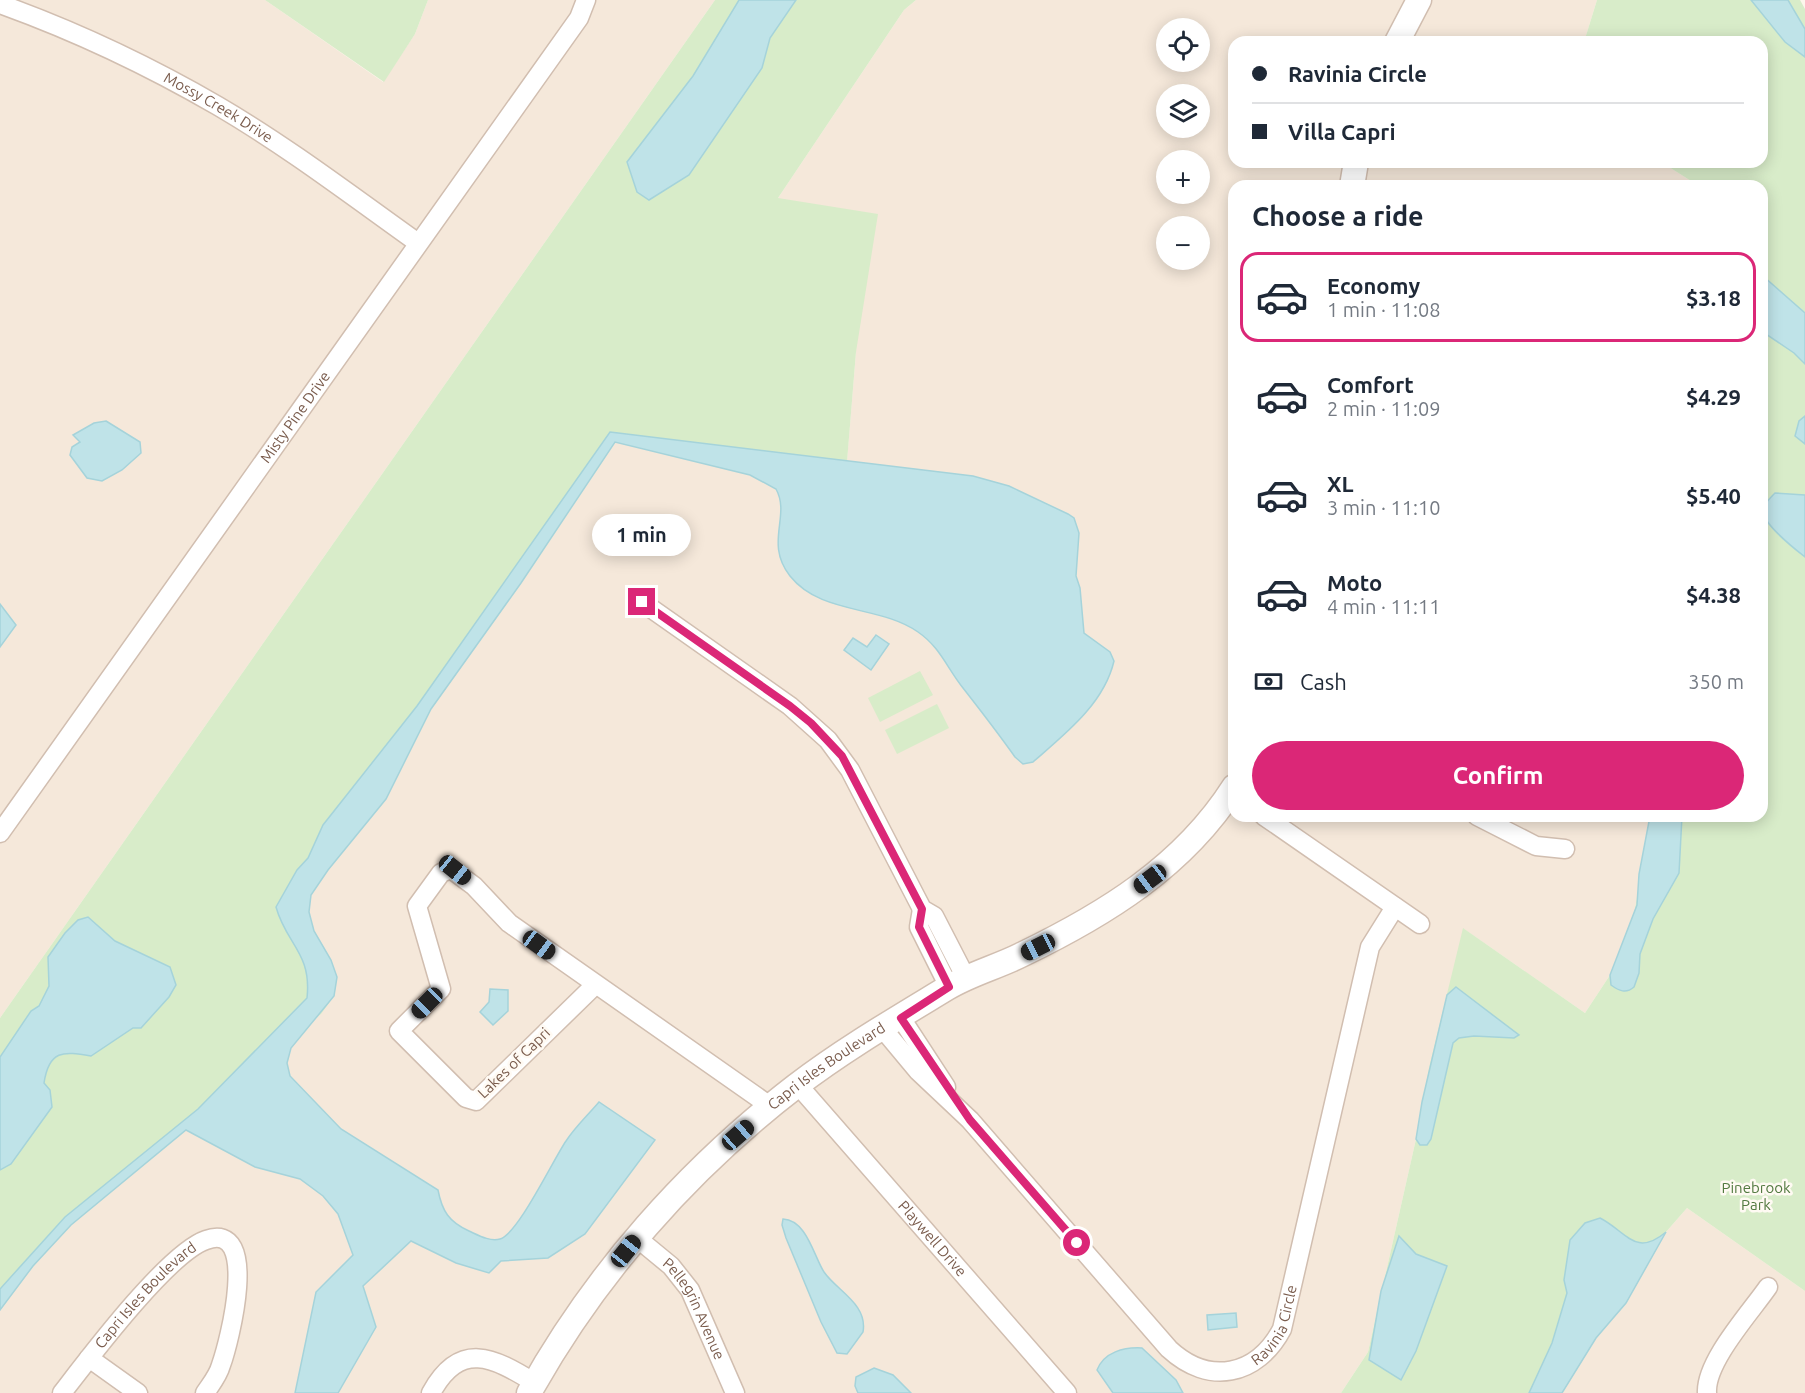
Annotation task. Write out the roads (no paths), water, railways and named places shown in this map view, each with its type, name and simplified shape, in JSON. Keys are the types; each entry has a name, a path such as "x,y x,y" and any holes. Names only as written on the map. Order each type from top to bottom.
{"street":[{"name":"Misty Pine Drive","path":"0,833 579,18 586,0"},
{"path":"1400,36 1419,0"},
{"name":"Mossy Creek Drive","path":"0,4 77,34 193,92 293,154 418,243"},
{"path":"642,602 811,723 842,756 922,909 934,916 957,982"},
{"name":"Capri Isles Boulevard","path":"431,1393 451,1365 471,1359 500,1364 532,1388 582,1309 637,1238 686,1184 770,1106 798,1085 957,982 1018,957 1116,904 1180,853 1228,798"},
{"path":"1273,822 1420,924"},
{"path":"1489,822 1536,846 1565,849"},
{"name":"Lakes of Capri","path":"595,985 476,1101 466,1098 399,1031 441,989 417,906 441,873 448,868 455,870 474,886 509,924 770,1106"},
{"name":"Ravinia Circle","path":"892,1024 970,1120 1177,1356 1195,1367 1212,1371 1247,1366 1270,1349 1282,1329 1370,947 1395,907"},
{"name":"Playwell Drive","path":"798,1085 1067,1393"},
{"name":"Pellegrin Avenue","path":"637,1238 671,1266 690,1290 735,1393"},
{"name":"Capri Isles Boulevard","path":"62,1393 123,1317 182,1255 204,1241 222,1239 233,1247 238,1255 238,1284 221,1368 205,1393"},
{"path":"1707,1393 1706,1384 1712,1368 1768,1287"},
{"name":"Capri Isles Boulevard","path":"89,1358 138,1393"}],"water":[{"path":"739,0 796,0 770,38 762,68 689,175 649,200 637,192 627,162 693,76"},
{"path":"1751,0 1788,0 1805,29 1805,57 1785,42"},
{"path":"1768,280 1805,313 1805,364 1794,353 1768,335"},
{"path":"1805,416 1805,444 1795,436 1799,421"},
{"path":"106,421 140,442 141,453 122,470 102,481 87,478 70,455 72,447 80,442 73,435 94,423"},
{"path":"610,432 973,476 1009,486 1068,514 1074,518 1079,533 1076,576 1080,588 1084,633 1110,652 1114,661 1102,691 1070,729 1033,762 1023,764 1015,757 938,651 926,638 903,623 834,604 818,597 803,588 790,576 779,552 781,509 776,489 750,475 615,442 521,583 431,709 386,799 328,870 311,895 309,912 314,931 331,960 337,977 334,996 291,1048 287,1063 290,1076 341,1129 438,1190 444,1210 451,1220 462,1228 488,1239 500,1239 516,1224 566,1141 599,1102 655,1140 585,1234 548,1258 501,1261 489,1273 456,1263 411,1241 363,1286 376,1327 338,1393 295,1393 316,1292 353,1255 338,1214 323,1196 300,1179 255,1167 186,1130 71,1225 33,1266 0,1310 0,1289 65,1217 198,1109 307,998 306,970 280,920 276,907 297,870 308,858 323,825 417,706"},
{"path":"1775,493 1805,495 1805,557 1768,522 1768,500"},
{"path":"0,604 16,625 0,647"},
{"path":"876,635 889,644 871,670 844,650 853,638 867,647"},
{"path":"1649,822 1682,822 1679,873 1653,919 1640,954 1639,973 1634,987 1622,991 1611,985 1610,975 1637,905 1639,874"},
{"path":"88,917 115,941 170,967 176,985 169,997 141,1028 133,1028 91,1056 73,1053 59,1055 54,1059 46,1072 44,1083 50,1090 52,1107 11,1164 0,1170 0,1057 31,1011 39,1006 49,986 48,957 65,933 78,920"},
{"path":"1456,987 1519,1035 1514,1038 1474,1036 1459,1038 1453,1043 1431,1139 1427,1145 1420,1145 1416,1139 1422,1102 1447,995"},
{"path":"490,989 508,990 508,1011 493,1025 480,1012 489,1002"},
{"path":"1600,1218 1631,1240 1638,1242 1646,1243 1666,1232 1626,1303 1596,1338 1562,1393 1529,1393 1552,1343 1567,1293 1564,1280 1570,1240 1585,1223"},
{"path":"783,1219 791,1221 804,1232 824,1272 861,1313 863,1332 847,1354 837,1353 821,1322 786,1238 782,1225"},
{"path":"1399,1236 1416,1254 1447,1266 1416,1351 1401,1380 1369,1360 1381,1291"},
{"path":"1236,1313 1237,1327 1208,1330 1207,1315"},
{"path":"1128,1348 1142,1348 1176,1380 1183,1393 1113,1393 1097,1370 1100,1364 1115,1352"},
{"path":"874,1368 893,1375 911,1393 858,1393 855,1386 856,1377"}],"park label":[{"name":"Pinebrook Park","path":"1756,1196"}]}
